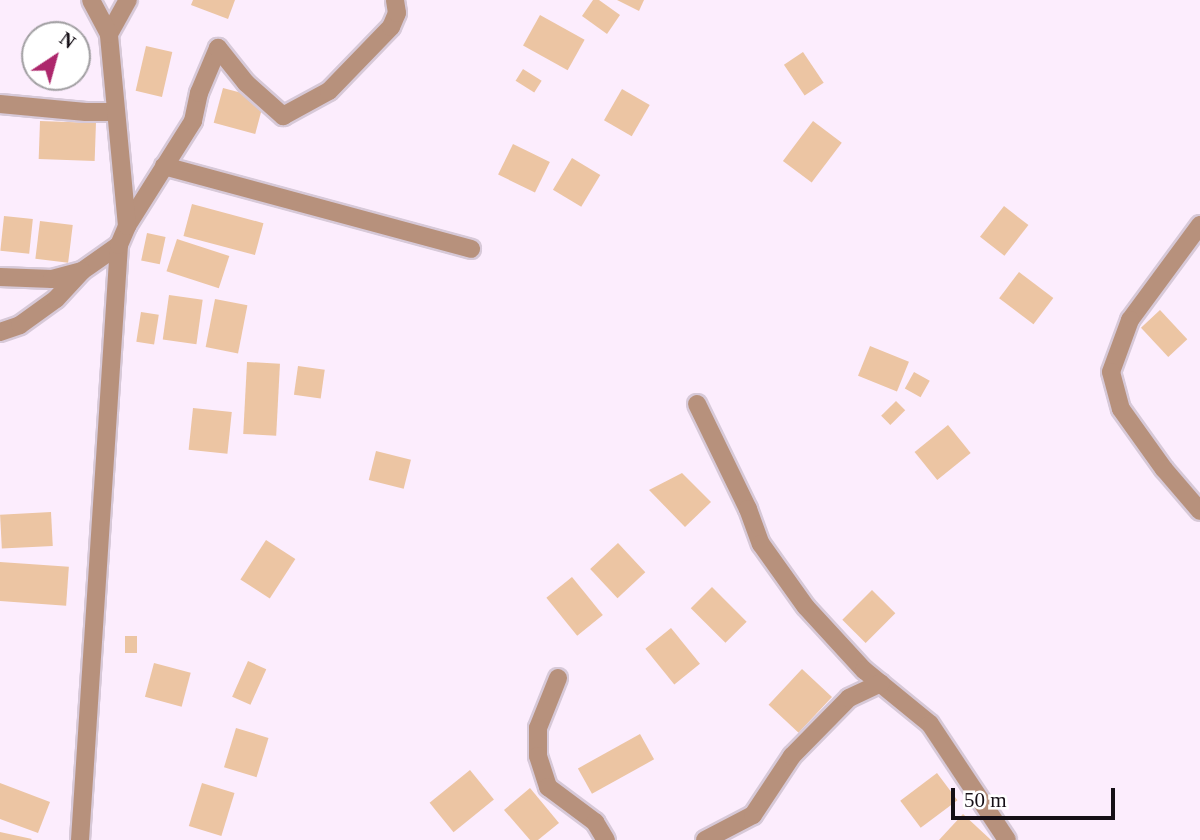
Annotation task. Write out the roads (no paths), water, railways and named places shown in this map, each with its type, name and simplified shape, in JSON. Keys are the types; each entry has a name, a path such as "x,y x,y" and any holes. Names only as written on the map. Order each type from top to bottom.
{"street":[{"path":"91,0 109,34 114,111 127,226"},
{"path":"109,34 128,0"},
{"path":"80,840 119,245 127,226 193,121 199,93 218,48 246,83 284,116 330,91 391,27 397,13 395,0"},
{"path":"0,104 86,113 114,111"},
{"path":"164,166 471,249"},
{"path":"1200,225 1130,320 1111,372 1121,409 1164,469 1200,511"},
{"path":"0,332 20,325 56,299 82,271 119,245"},
{"path":"0,277 52,279 82,271"},
{"path":"697,404 748,509 761,544 806,607 881,683 930,724 1007,840"},
{"path":"558,678 538,729 538,755 548,787 594,822 606,840"},
{"path":"705,840 753,815 792,755 849,698 881,683"}]}
